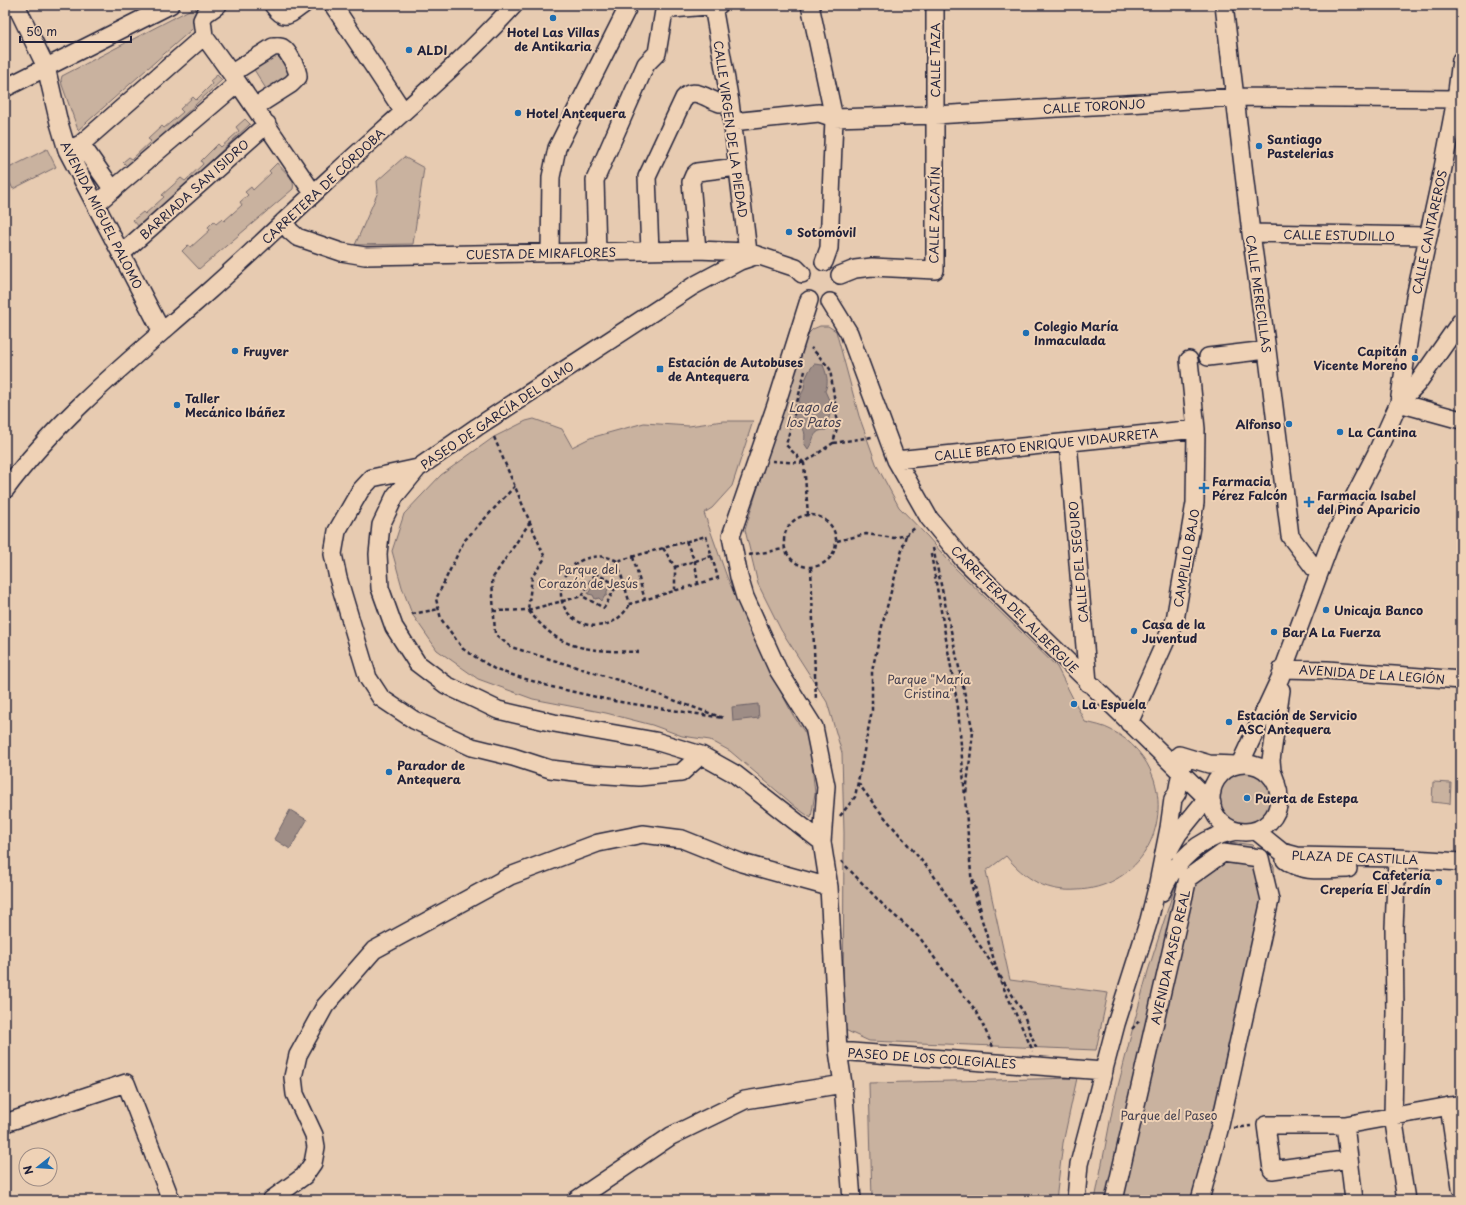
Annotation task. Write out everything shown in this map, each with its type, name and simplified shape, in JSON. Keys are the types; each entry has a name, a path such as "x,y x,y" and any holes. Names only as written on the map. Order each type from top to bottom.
{"street":[{"name":"AVENIDA MIGUEL PALOMO","path":"16,5 46,68 59,123 74,147 96,204 162,332"},
{"path":"5,88 170,5"},
{"path":"218,5 205,14 202,20 204,36 267,124 313,193"},
{"path":"273,5 283,16 303,5"},
{"path":"333,5 403,111"},
{"name":"CARRETERA DE CÓRDOBA","path":"5,490 38,448 82,404 127,362 225,277 313,193 479,43 514,5"},
{"path":"550,253 551,177 557,148 629,5"},
{"path":"597,252 595,180 646,64 657,52 664,12 672,9 719,5"},
{"path":"810,5 834,118 829,248 824,262"},
{"name":"CALLE TAZA","path":"934,115 935,5"},
{"name":"CALLE MERECILLAS","path":"1224,5 1251,233 1290,536 1318,573"},
{"name":"CALLE VIRGEN DE LA PIEDAD","path":"713,6 730,102 737,167 753,254"},
{"path":"113,190 74,147 204,36"},
{"path":"96,204 235,78 272,48 280,47 285,50 298,70 298,77 292,84 255,107"},
{"name":"CALLE CANTAREROS","path":"1399,404 1415,297 1442,173 1456,99 1461,60"},
{"path":"650,251 647,177 685,97 695,93 721,103 730,102"},
{"name":"CALLE TORONJO","path":"732,122 819,113 834,118 934,115 1144,103 1235,96 1456,99"},
{"name":"CALLE ZACATÍN","path":"840,275 855,269 872,267 935,270 934,115"},
{"name":"BARRIADA SAN ISIDRO","path":"121,254 267,124"},
{"path":"697,250 691,182 692,177 697,172 737,167"},
{"name":"CUESTA DE MIRAFLORES","path":"284,221 290,231 297,236 340,252 365,256 697,250 753,254 796,268 802,274"},
{"name":"CALLE ESTUDILLO","path":"1251,233 1428,236"},
{"name":"PASEO DE GARCÍA DEL OLMO","path":"753,254 693,286 483,423 418,468 395,496 381,525 378,554 380,588 394,627 417,663 446,685 498,710 554,723 655,741 700,755 735,774 822,842"},
{"path":"824,262 833,265 838,269 840,275 842,286 834,300 830,302 815,304 809,300 802,288 802,274 814,263 824,262"},
{"path":"809,300 731,536 739,577 746,597 778,670 814,728 826,786 822,842 829,887 838,1051"},
{"name":"CARRETERA DEL ALBERGUE","path":"830,302 849,333 896,460 929,518 962,558 1150,744 1180,773 1210,798"},
{"path":"1238,764 1281,673 1330,544 1376,454 1399,404 1417,384 1461,321"},
{"path":"1208,357 1267,350"},
{"name":"CAMPILLO BAJO","path":"1129,723 1175,620 1195,503 1196,429 1189,360"},
{"path":"1399,404 1461,420"},
{"name":"CALLE BEATO ENRIQUE VIDAURRETA","path":"896,460 1196,429"},
{"name":"CALLE DEL SEGURO","path":"1068,442 1088,683"},
{"path":"418,468 372,478 360,491 337,530 332,554 368,678 381,698 414,720 472,747 513,757 550,769 592,774 639,777 681,773 700,755"},
{"name":"AVENIDA DE LA LEGIÓN","path":"1281,673 1327,670 1461,680"},
{"path":"1276,782 1269,773 1259,766 1238,764 1228,768 1220,774 1215,782 1210,798 1220,822 1236,831 1246,833 1265,827 1278,811 1280,797 1276,782 1272,771 1271,760 1281,692 1281,673"},
{"name":"CARRETERA DEL ALBERGUE","path":"1150,744 1190,759 1209,764 1238,764"},
{"name":"CARRETERA DEL ALBERGUE","path":"1150,744 1157,752 1166,770 1173,799"},
{"name":"AVENIDA PASEO REAL","path":"1076,1200 1079,1164 1116,1024 1149,920 1160,874 1173,799 1177,793 1180,773 1184,764 1190,759"},
{"name":"AVENIDA PASEO REAL","path":"1160,874 1171,846 1180,831 1210,798"},
{"path":"1180,831 1181,836 1186,842 1195,844 1203,843"},
{"name":"AVENIDA PASEO REAL","path":"1149,920 1170,874 1183,859 1203,843 1214,837 1236,831"},
{"name":"PLAZA DE CASTILLA","path":"1256,831 1282,852 1297,856 1397,858 1461,862"},
{"path":"271,1200 304,1176 313,1163 316,1147 314,1136 296,1094 293,1077 298,1054 325,1006 374,950 510,876 598,843 643,834 682,839 742,862 829,887"},
{"path":"1272,845 1283,858 1296,867 1310,869 1348,869"},
{"name":"AVENIDA PASEO REAL","path":"1114,1200 1188,878 1223,853 1260,858 1270,900 1219,1130 1200,1200"},
{"path":"1397,858 1394,928 1395,1012 1393,1116 1406,1200"},
{"name":"PASEO DE LOS COLEGIALES","path":"852,1200 843,1084 838,1051 1104,1071"},
{"path":"5,1123 126,1083 170,1200"},
{"path":"576,1200 671,1136 745,1100 843,1084"},
{"path":"1337,1161 1272,1170 1266,1125 1345,1125 1455,1105 1461,1188"},
{"path":"1345,1125 1354,1200"}],"path":[{"path":"809,355 813,340"},
{"path":"811,348 830,369 838,424 833,443"},
{"path":"805,370 786,445 804,463 808,515"},
{"path":"757,460 804,463 833,443 887,435"},
{"path":"494,437 545,558 532,577 528,610"},
{"path":"515,486 464,541 436,599 441,619 463,650 496,670 552,687 614,701 723,718 621,681 511,647 495,634 492,579 530,522"},
{"path":"808,515 817,515 825,519 833,529 837,541 835,550 829,560 819,567 802,567 794,563 788,557 784,549 783,541 788,526 793,520 800,516 808,515"},
{"path":"837,541 866,534 894,538 906,535 929,518"},
{"path":"836,822 855,797 872,710 872,671 906,535"},
{"path":"617,562 706,536 718,578 630,604 625,613 610,623 596,627 585,625 570,616 561,602 561,587 567,572 576,563 592,556 608,556 617,562 630,604"},
{"path":"686,541 695,562 698,584"},
{"path":"932,544 974,732 966,800 967,820"},
{"path":"663,548 675,568 675,591"},
{"path":"735,557 784,549"},
{"path":"858,782 876,807 932,873 997,972 1022,1010 1038,1053 1034,1053 997,972 971,872 958,707 931,554"},
{"path":"675,568 712,556"},
{"path":"633,557 645,600"},
{"path":"811,568 817,708"},
{"path":"582,596 595,573 617,585"},
{"path":"493,611 528,610 582,596 604,608 617,585 623,583"},
{"path":"412,614 439,610"},
{"path":"528,610 550,633 566,642 588,648 639,652"},
{"path":"822,842 886,908 920,938 977,1012 1000,1063"},
{"path":"1219,1130 1266,1125"}],"green space":[{"path":"195,7 199,23 78,130 62,85 62,76"},
{"path":"277,52 293,74 268,92 253,68"},
{"path":"217,75 222,80 128,167 123,162 129,157 132,159 151,141 148,139 162,126 164,128 183,112 180,109 193,97 196,100 212,84 210,81"},
{"path":"245,119 250,124 140,228 133,220 143,212 145,214 164,197 162,195 181,178 185,181 203,164 201,161 218,144 221,147 239,131 236,127"},
{"path":"47,149 56,167 13,189 5,170"},
{"path":"404,157 424,168 413,244 355,245 378,192 377,181"},
{"path":"277,163 293,181 293,189 199,269 182,251 188,245 191,247 210,230 208,227 214,221 216,224 222,219 224,221 242,205 240,202 248,195 245,192 251,187 253,190 271,173 269,171"},
{"name":"Parque \"María Cristina\"","path":"820,326 828,326 836,331 859,416 877,466 899,507 955,568 1057,667 1085,722 1099,725 1108,729 1132,744 1143,757 1151,771 1158,799 1157,819 1152,838 1143,854 1131,869 1115,880 1097,887 1077,890 1052,888 1038,883 1029,877 1017,868 1006,856 986,871 1010,980 1108,993 1096,1050 869,1041 843,1029 844,833 842,753 827,702 781,630 758,584 745,530 788,389 808,334 813,329"},
{"name":"Parque del Corazón de Jesús","path":"534,419 562,429 572,447 590,438 644,423 689,426 723,421 753,421 732,486 712,508 704,513 727,577 760,652 793,715 809,739 815,793 811,818 797,808 730,751 710,740 682,736 652,725 606,713 533,699 478,679 437,650 412,614 402,587 392,551 404,514 441,475 494,437 526,421"},
{"path":"1239,770 1251,770 1261,774 1269,782 1273,792 1273,804 1269,814 1261,822 1251,826 1239,826 1229,822 1221,814 1217,804 1217,792 1221,782 1229,774"},
{"path":"1433,782 1451,783 1450,804 1432,802"},
{"name":"Parque del Paseo","path":"1231,842 1253,845 1274,866 1276,909 1208,1200 1095,1200 1113,1106 1133,1027 1148,971 1178,877 1201,855"},
{"path":"1077,1078 1063,1143 1056,1200 872,1200 869,1083"}],"water":[{"name":"Lago de los Patos","path":"814,364 823,365 827,381 825,391 829,400 831,411 828,427 826,430 821,430 816,433 808,449 804,443 804,431 793,418 799,405 799,399 804,389 805,380"},
{"path":"596,580 599,583 603,582 605,586 610,587 607,591 607,595 602,601 599,598 595,599 593,595 588,594"},
{"path":"758,704 759,718 733,721 732,707"},
{"path":"290,810 307,820 290,849 274,839"}],"place":[{"name":"Hotel Las Villas de Antikaria","path":"553,18"},
{"name":"ALDI","path":"409,50"},
{"name":"Hotel Antequera","path":"518,113"},
{"name":"Santiago Pastelerias","path":"1259,146"},
{"name":"Sotomóvil","path":"789,232"},
{"name":"Colegio María Inmaculada","path":"1026,333"},
{"name":"Fruyver","path":"235,351"},
{"name":"Capitán Vicente Moreno","path":"1415,358"},
{"name":"Estación de Autobuses de Antequera","path":"660,369"},
{"name":"Taller Mecánico Ibáñez","path":"177,405"},
{"name":"Alfonso","path":"1289,424"},
{"name":"La Cantina","path":"1340,432"},
{"name":"Farmacia Pérez Falcón","path":"1204,488"},
{"name":"Farmacia Isabel del Pino Aparicio","path":"1309,502"},
{"name":"Unicaja Banco","path":"1326,610"},
{"name":"Casa de la Juventud","path":"1134,631"},
{"name":"Bar A La Fuerza","path":"1274,632"},
{"name":"La Espuela","path":"1074,704"},
{"name":"Estación de Servicio ASC Antequera","path":"1229,722"},
{"name":"Parador de Antequera","path":"389,772"},
{"name":"Puerta de Estepa","path":"1247,798"},
{"name":"Cafetería Crepería El Jardín","path":"1439,882"}]}
